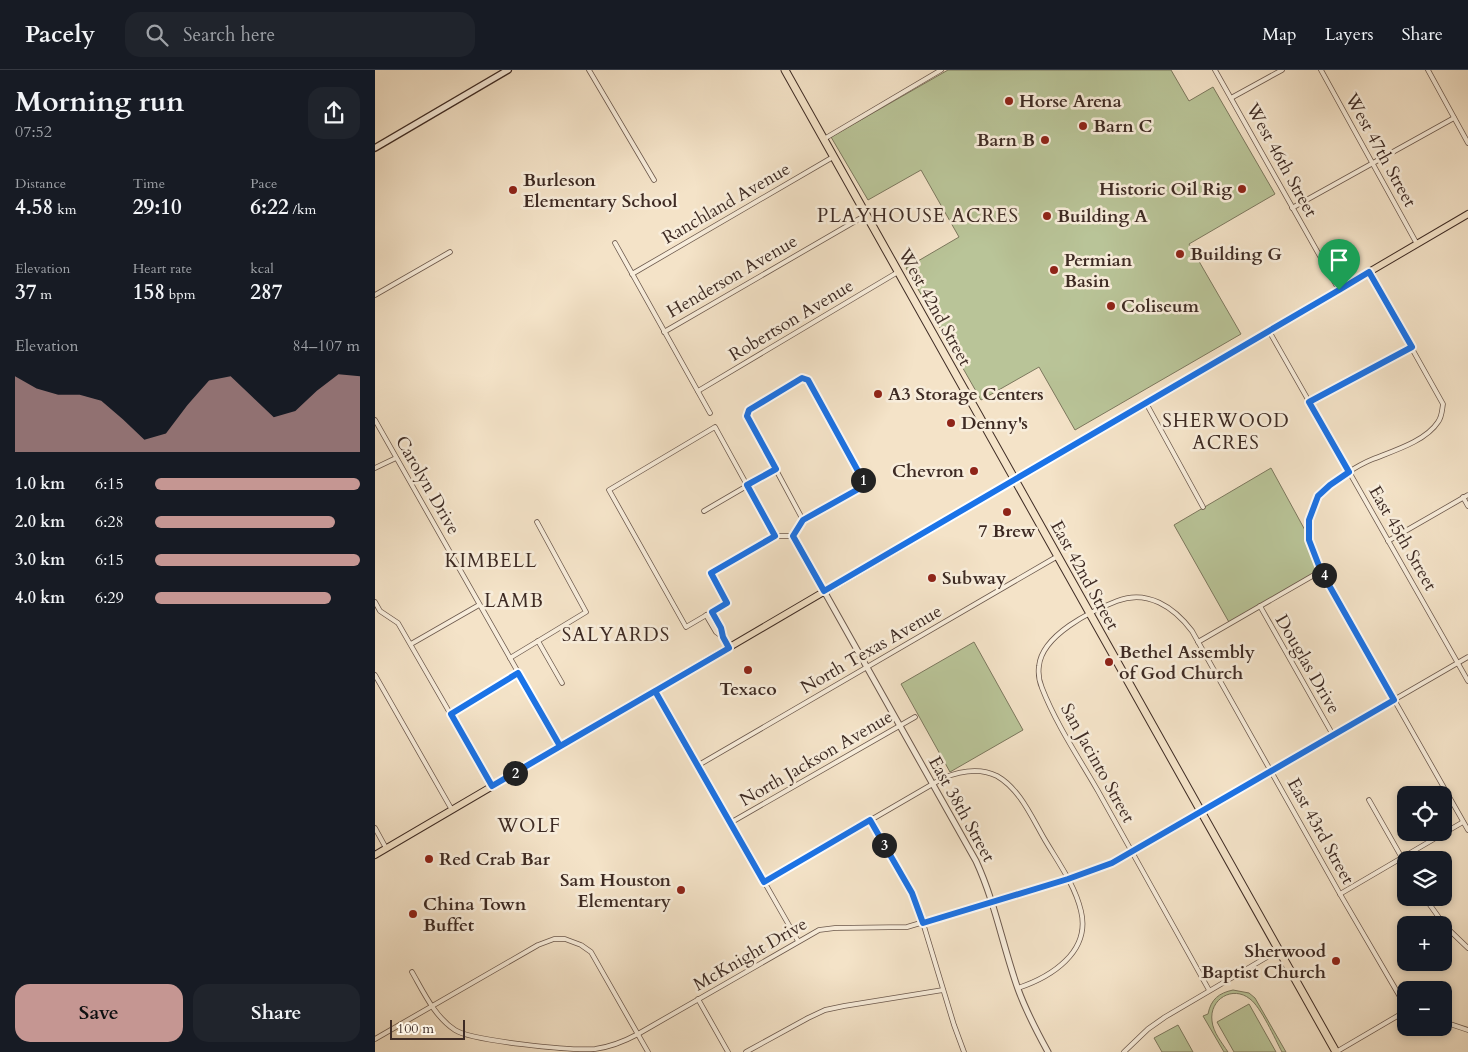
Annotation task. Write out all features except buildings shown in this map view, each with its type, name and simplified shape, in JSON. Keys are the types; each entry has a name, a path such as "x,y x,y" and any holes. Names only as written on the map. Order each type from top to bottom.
{"highway":[{"name":"West 42nd Street","path":"785,70 1015,480"},
{"name":"East 42nd Street","path":"1015,480 1336,1052"}],"main road":[{"path":"377,147 506,71"},
{"path":"375,855 1468,214"}],"street":[{"path":"589,70 654,180"},
{"path":"823,139 941,70"},
{"name":"West 46th Street","path":"1215,70 1339,290"},
{"path":"1231,98 1282,70"},
{"name":"West 47th Street","path":"1321,70 1417,244"},
{"path":"1427,70 1468,143"},
{"path":"1293,208 1454,118"},
{"path":"375,140 377,147"},
{"name":"Ranchland Avenue","path":"632,274 833,156"},
{"name":"Henderson Avenue","path":"664,332 866,215"},
{"path":"615,243 710,412"},
{"path":"375,295 450,252"},
{"name":"Robertson Avenue","path":"698,391 898,272"},
{"path":"1369,272 1443,404 1439,421 1430,431 1413,442 1356,467 1323,490 1310,512 1309,540 1321,571 1468,830"},
{"name":"East 45th Street","path":"1269,331 1468,681"},
{"path":"1309,402 1412,347"},
{"path":"793,536 803,520 862,487 864,482 808,380 802,378 749,410 747,416 803,520"},
{"path":"1146,403 1203,507"},
{"name":"Carolyn Drive","path":"375,420 560,746"},
{"path":"775,536 715,427 609,490 687,627 727,603 711,573 775,536 793,536"},
{"path":"375,468 396,458"},
{"path":"703,511 776,469"},
{"path":"1388,541 1468,495"},
{"path":"1463,498 1468,506"},
{"path":"510,658 586,612 537,522"},
{"path":"793,536 824,591"},
{"name":"North Texas Avenue","path":"697,766 1058,556"},
{"path":"1198,642 1321,571"},
{"name":"East 38th Street","path":"824,591 976,861 987,886 1018,988 1033,1024 1048,1052"},
{"name":"San Jacinto Street","path":"1198,642 1186,622 1164,604 1145,598 1131,597 1119,600 1090,614 1057,634 1046,646 1039,666 1040,682 1060,723 1209,990"},
{"path":"375,602 380,611 398,623 492,786"},
{"path":"411,644 479,605"},
{"name":"Douglas Drive","path":"1260,606 1333,735"},
{"path":"712,612 729,648"},
{"path":"706,615 716,632 723,637"},
{"path":"538,642 562,683"},
{"name":"East 43rd Street","path":"1198,642 1397,993"},
{"name":"McKnight Drive","path":"413,972 432,1006 444,1021 457,1032 483,1039 593,1049 615,1044 639,1034 798,941 827,928 907,927 1068,879 1112,863 1468,656"},
{"path":"451,714 518,673"},
{"path":"375,675 452,810"},
{"path":"655,691 798,941"},
{"name":"North Jackson Avenue","path":"730,824 915,717"},
{"path":"764,882 932,784 951,775 968,771 989,773 1005,781 1021,799 1068,879 1081,912 1082,929 1074,952 1064,964 1039,979 1018,988"},
{"path":"1369,800 1398,851"},
{"path":"870,820 912,893 964,1052"},
{"path":"1414,851 1463,822"},
{"path":"375,828 386,848"},
{"path":"1340,894 1397,861"},
{"path":"1431,906 1445,926 1468,948"},
{"path":"375,1039 547,940 565,938 581,944 591,952 649,1052"},
{"path":"1124,1052 1155,1023 1279,950"},
{"path":"746,1052 825,1010 943,990"},
{"path":"698,1000 728,1052"},
{"path":"1336,1052 1397,1015"},
{"path":"1452,1025 1468,1030"}],"green space":[{"path":"948,70 1171,70 1189,101 1213,87 1275,194 1189,244 1241,334 1075,430 1039,367 981,400 906,268 959,237 921,170 868,200 831,137"},
{"path":"1271,468 1306,532 1310,549 1321,571 1230,624 1174,525"},
{"path":"974,642 1023,730 950,772 901,684"},
{"path":"1233,990 1249,993 1255,998 1286,1052 1282,1052 1254,1003 1243,995 1236,993 1224,996 1218,1001 1212,1013 1214,1029 1228,1052 1224,1052 1203,1016 1208,1014 1211,1004 1216,998"},
{"path":"1249,1004 1276,1052 1234,1052 1217,1022"},
{"path":"1178,1025 1193,1052 1162,1052 1154,1038"}],"place":[{"name":"Horse Arena","path":"1009,101"},
{"name":"Barn C","path":"1083,126"},
{"name":"Barn B","path":"1045,140"},
{"name":"Historic Oil Rig","path":"1242,189"},
{"name":"Burleson Elementary School","path":"513,190"},
{"name":"Building A","path":"1047,216"},
{"name":"Building G","path":"1180,254"},
{"name":"Permian Basin","path":"1054,270"},
{"name":"Coliseum","path":"1111,306"},
{"name":"A3 Storage Centers","path":"878,394"},
{"name":"Denny's","path":"951,423"},
{"name":"Chevron","path":"974,471"},
{"name":"7 Brew","path":"1007,512"},
{"name":"Subway","path":"932,578"},
{"name":"Bethel Assembly of God Church","path":"1109,662"},
{"name":"Texaco","path":"748,670"},
{"name":"Red Crab Bar","path":"429,859"},
{"name":"Sam Houston Elementary","path":"681,890"},
{"name":"China Town Buffet","path":"413,914"},
{"name":"Sherwood Baptist Church","path":"1336,961"}],"district":[{"name":"PLAYHOUSE ACRES","path":"918,215"},
{"name":"SHERWOOD ACRES","path":"1226,431"},
{"name":"KIMBELL","path":"491,560"},
{"name":"LAMB","path":"514,600"},
{"name":"SALYARDS","path":"616,634"},
{"name":"WOLF","path":"529,825"}],"route":[{"path":"1339,290 824,591 793,536 803,520 862,487 864,482 808,380 802,378 749,410 747,416 776,469 747,485 775,536 711,573 727,603 712,612 729,648 661,687 593,727 492,786 451,714 518,673 560,746 593,727 655,691 764,882 870,820 912,893 923,923 1068,879 1112,863 1394,700 1321,571 1311,548 1308,526 1310,512 1323,490 1349,472 1309,402 1412,347 1369,272 1339,290"}]}
